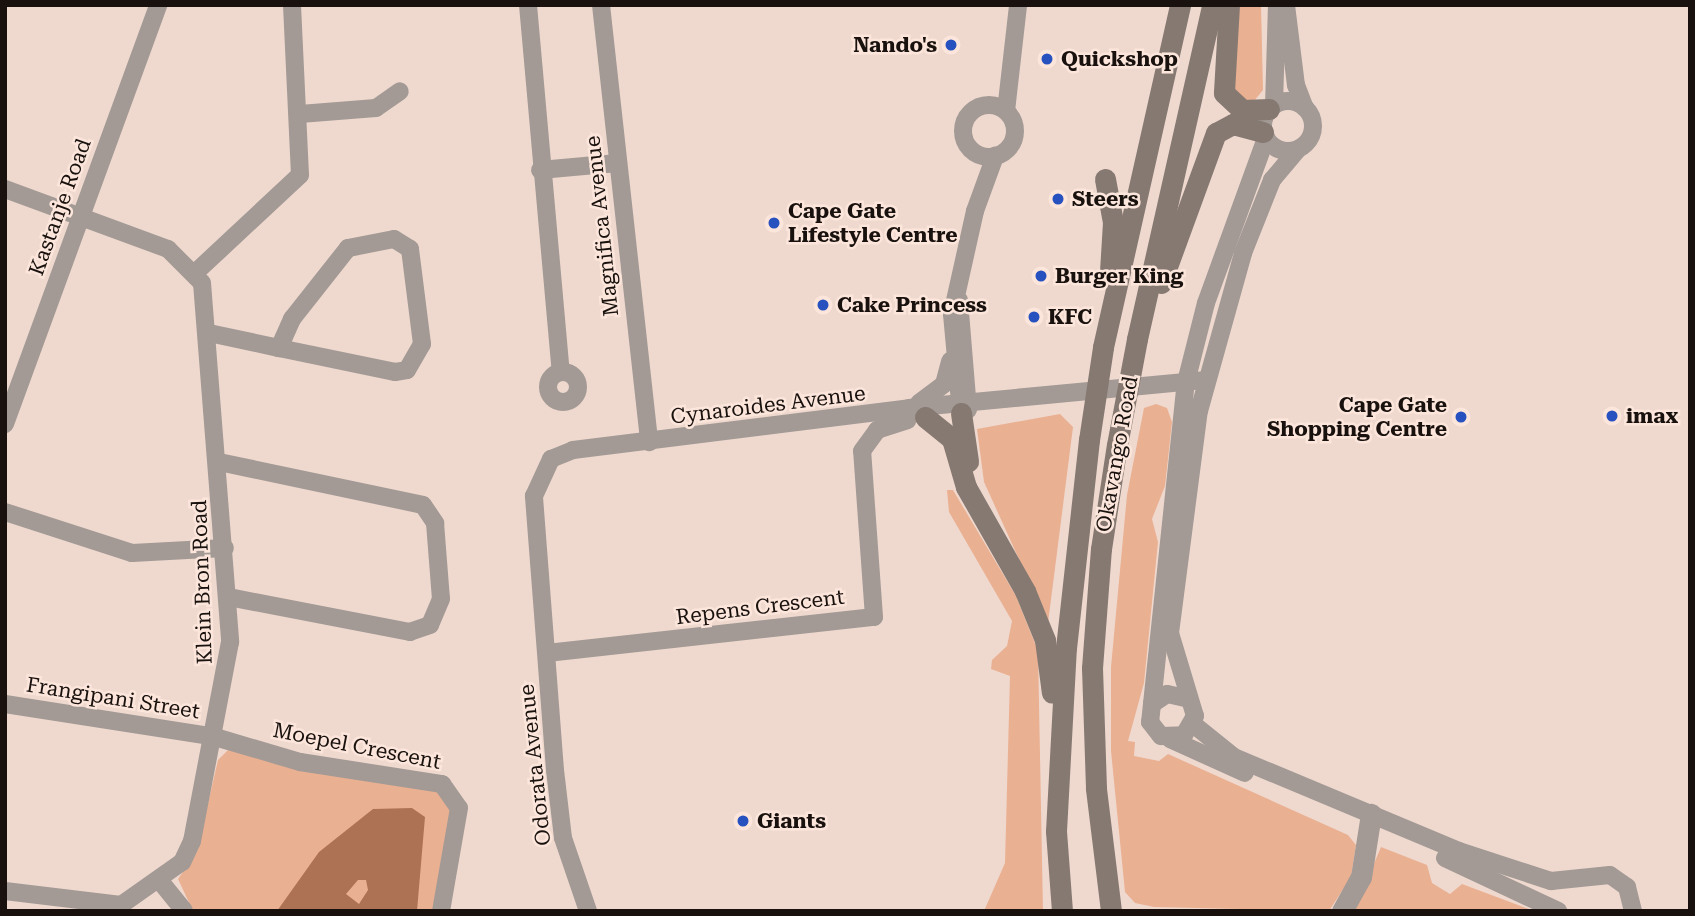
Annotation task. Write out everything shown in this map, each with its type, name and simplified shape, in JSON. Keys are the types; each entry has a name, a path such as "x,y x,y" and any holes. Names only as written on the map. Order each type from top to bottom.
{"main road":[{"name":"Okavango Road","path":"1062,911 1056,831 1069,594 1089,440 1104,340 1180,5"},
{"name":"Okavango Road","path":"1111,911 1096,788 1092,668 1117,445 1137,339 1212,5"},
{"path":"1229,5 1224,93 1242,110 1272,107"},
{"path":"1144,310 1163,278 1216,134 1233,124 1264,135"},
{"path":"1104,340 1113,233 1105,179"},
{"path":"965,407 982,513"},
{"path":"910,414 951,439 966,487 1019,577 1047,649 1056,831"}],"street":[{"name":"Kastanje Road","path":"5,424 158,5"},
{"path":"5,189 169,249 196,272 295,183 303,165 292,5"},
{"path":"528,5 540,170 561,372"},
{"name":"Magnifica Avenue","path":"601,5 649,442"},
{"path":"910,414 944,384 975,211 995,156 1013,140 1006,111 1007,61 1018,5"},
{"path":"1277,5 1272,107 1219,260 1186,382 1152,704 1154,731 1369,820 1546,880 1589,874 1619,880 1633,911"},
{"path":"1286,5 1296,85 1313,129 1278,171 1254,224 1207,380 1171,619 1185,698 1193,724 1234,757 1560,911 1568,889 1589,874"},
{"path":"975,211 975,153 962,128 970,112 984,105 1007,61"},
{"path":"300,114 376,108 400,91"},
{"path":"1272,107 1290,101 1305,107"},
{"path":"984,105 1006,111"},
{"path":"1264,135 1279,150 1298,149"},
{"path":"975,153 995,156"},
{"path":"540,170 618,163"},
{"path":"209,333 279,348 396,372 412,367 422,344 410,249 394,240 348,248 292,319 279,348"},
{"name":"Klein Bron Road","path":"5,891 22,902 121,905 160,881 188,852 229,668 229,597 206,294 196,272"},
{"path":"958,297 965,407"},
{"path":"952,345 965,407"},
{"name":"Cynaroides Avenue","path":"547,653 534,496 540,471 565,452 965,407 1032,405 1058,395 1207,380"},
{"name":"Repens Crescent","path":"547,653 874,617 864,444 883,427 910,414"},
{"path":"219,462 423,505 435,523 441,599 430,625 410,632 229,597"},
{"path":"5,512 132,553 225,548"},
{"name":"Odorata Avenue","path":"547,653 560,819 588,911"},
{"path":"1152,704 1167,694 1185,698"},
{"name":"Frangipani Street","path":"5,704 215,737"},
{"path":"1170,739 1193,724"},
{"name":"Moepel Crescent","path":"215,737 300,762 448,787 459,808 441,911"},
{"path":"1342,911 1361,877 1369,820"},
{"path":"160,881 184,911"}],"shaded area":[{"path":"1239,5 1261,5 1263,90 1254,101 1240,99 1232,85"},
{"path":"1156,404 1167,408 1172,422 1165,486 1152,519 1158,542 1144,683 1128,741 1135,742 1134,756 1159,761 1168,754 1348,835 1356,845 1351,877 1329,911 1154,907 1135,903 1125,892 1111,751 1111,667 1127,495 1144,408"},
{"path":"1060,414 1073,427 1048,623 984,482 977,429"},
{"path":"947,490 953,490 1016,596 1038,651 1043,911 984,911 1005,863 1010,676 991,669 992,660 1007,646 1012,621 949,512"},
{"path":"228,750 439,790 452,802 435,911 193,911 178,879 197,851 218,760"},
{"path":"412,808 425,817 417,911 277,911 319,852 373,809","holes":["358,880 366,880 368,890 359,904 346,894"]},
{"path":"1381,847 1427,865 1432,883 1450,894 1462,884 1534,911 1354,911"}],"place":[{"name":"Nando's","path":"951,45"},
{"name":"Quickshop","path":"1047,59"},
{"name":"Steers","path":"1058,199"},
{"name":"Cape Gate Lifestyle Centre","path":"774,223"},
{"name":"Burger King","path":"1041,276"},
{"name":"Cake Princess","path":"823,305"},
{"name":"KFC","path":"1034,317"},
{"name":"imax","path":"1612,416"},
{"name":"Cape Gate Shopping Centre","path":"1461,417"},
{"name":"Giants","path":"743,821"}]}
